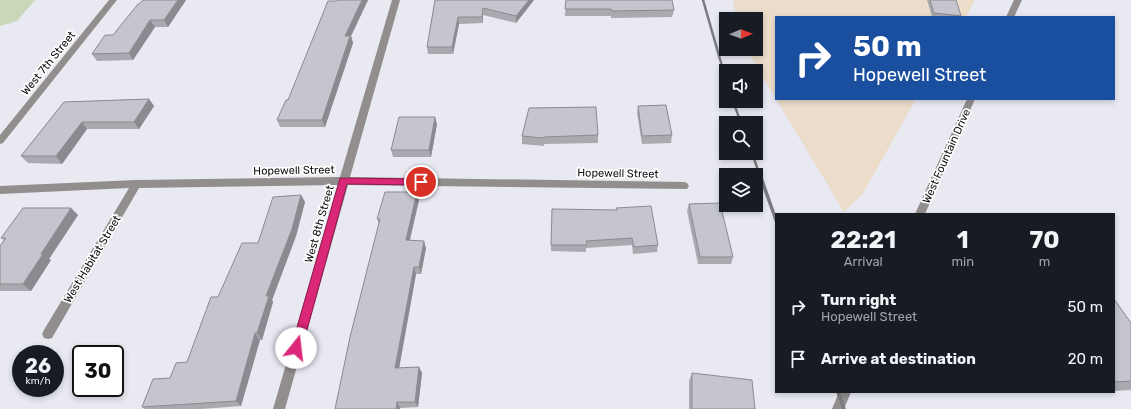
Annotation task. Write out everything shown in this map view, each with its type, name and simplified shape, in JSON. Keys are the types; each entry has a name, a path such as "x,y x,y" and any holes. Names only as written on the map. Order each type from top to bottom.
{"street":[{"name":"West 7th Street","path":"0,141 113,0"},
{"name":"West 8th Street","path":"279,409 396,0"},
{"path":"1010,16 1018,0"},
{"name":"West Fountain Drive","path":"920,213 971,100"},
{"name":"Hopewell Street","path":"0,190 136,184 344,181 684,186"},
{"name":"West Habitat Street","path":"48,334 136,184"},
{"path":"838,409 845,393"}],"shaded area":[{"path":"733,0 975,0 967,16 775,16 775,97 763,77 763,64 755,64 750,56 763,56 763,12 736,12"},
{"path":"777,100 915,100 862,195 844,212"}],"green space":[{"path":"0,0 35,0 17,21 0,26"}],"building":[{"path":"143,0 178,0 164,20 150,20 129,53 92,54 105,35 113,35"},
{"path":"362,0 345,36 350,36 322,120 277,120 286,100 288,100 328,1"},
{"path":"435,0 529,0 516,16 483,8 482,17 458,17 452,47 427,47"},
{"path":"566,0 672,0 674,10 612,11 611,9 565,9"},
{"path":"930,0 956,0 961,16 934,13"},
{"path":"149,99 134,122 82,122 56,156 21,156 64,102"},
{"path":"666,105 672,135 642,136 638,106"},
{"path":"596,107 598,135 543,138 522,136 529,108"},
{"path":"399,117 435,117 429,150 391,150"},
{"path":"385,192 417,192 406,240 424,241 419,267 414,267 395,368 419,367 415,402 397,402 396,409 335,409 350,337 380,219 377,219"},
{"path":"301,195 292,229 266,296 269,296 257,333 255,333 236,401 142,407 153,379 170,378 176,363 187,362 211,297 218,297 242,243 258,243 273,197"},
{"path":"719,203 719,212 722,212 733,257 700,257 689,204"},
{"path":"651,206 658,245 634,247 632,238 586,241 587,245 551,245 552,209 617,210 616,208"},
{"path":"23,208 71,208 23,284 0,284 0,246 6,238 1,238"},
{"path":"1115,300 1131,323 1131,381 1115,382"},
{"path":"692,373 752,380 755,409 692,409"}],"railway":[{"path":"703,0 721,64"},
{"path":"736,108 738,116"},
{"path":"754,160 757,168"},
{"path":"763,183 775,217"},
{"path":"838,393 844,409"}],"route":[{"path":"296,348 344,181 421,182"}]}
